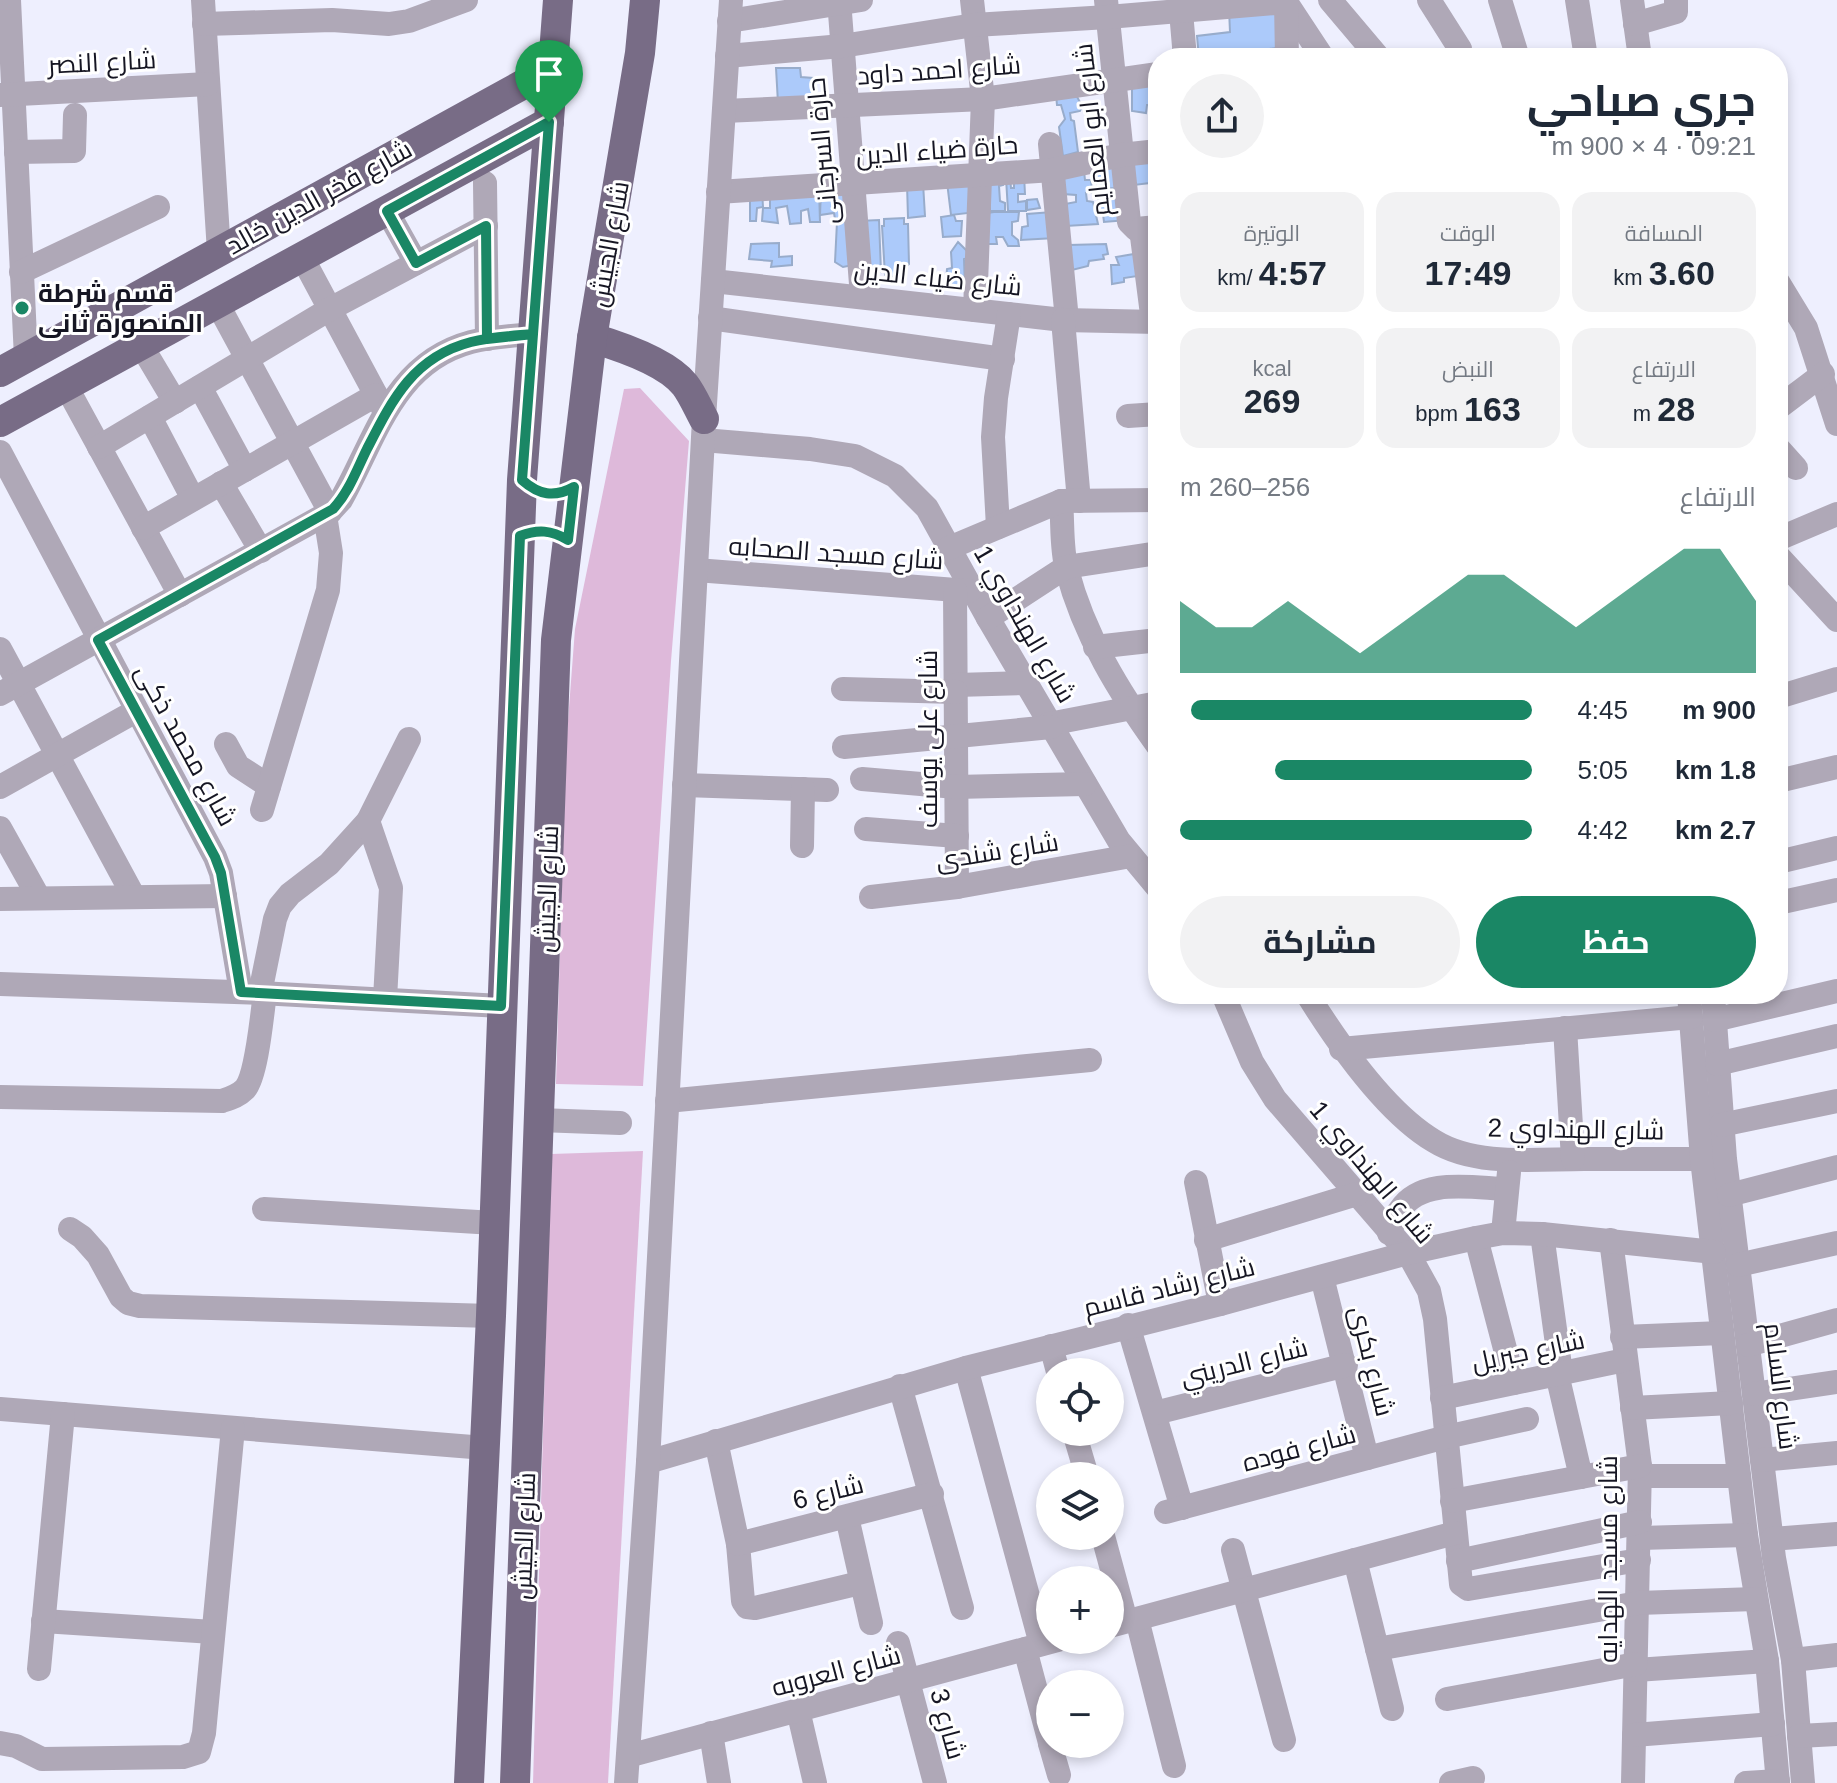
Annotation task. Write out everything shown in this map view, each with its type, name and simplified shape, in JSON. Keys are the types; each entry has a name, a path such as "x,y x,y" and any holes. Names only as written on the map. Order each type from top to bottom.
{"main road":[{"name":"شارع الجيش","path":"469,1783 522,480 558,0"},
{"name":"شارع الجيش","path":"515,1783 556,640 592,338 640,53 645,0"},
{"name":"شارع فخر الدين خالد","path":"13,365 553,68"},
{"name":"شارع فخر الدين خالد","path":"0,422 549,122"},
{"path":"592,338 625,348 669,372 684,384 703,429"},
{"path":"13,365 56,391"},
{"path":"522,480 533,490 547,494 562,494 574,487"},
{"path":"520,536 545,530 568,540"},
{"path":"490,1318 532,1323"}],"street":[{"path":"9,0 5,45 6,95 16,152 10,223 21,272 13,365"},
{"path":"219,252 203,12 294,10 332,20 389,24 409,21 466,0"},
{"path":"972,0 983,99 975,310"},
{"path":"1330,0 1371,48"},
{"path":"1429,0 1459,48"},
{"path":"1500,0 1515,48"},
{"path":"1577,0 1584,48"},
{"path":"1637,48 1634,12 1676,12 1676,0"},
{"path":"626,1783 648,1462 703,429 730,10 846,1"},
{"name":"حارة السرجانى","path":"846,1 842,46 845,105 862,297"},
{"path":"727,56 842,46 974,25 1107,9 1286,1"},
{"path":"1286,1 1316,48"},
{"path":"1286,1 1287,48"},
{"path":"1181,6 1184,48"},
{"name":"شارع ابو العمايم","path":"1107,9 1129,222 1132,226 1148,228"},
{"name":"شارع احمد داود","path":"724,111 983,99 1148,75"},
{"name":"شارع النصر","path":"6,95 208,84"},
{"path":"16,152 74,151 75,115"},
{"path":"1050,144 1065,320 1070,501 1066,567 1095,647 1148,732"},
{"name":"حارة ضياء الدين","path":"718,192 1053,170 1148,152"},
{"path":"485,183 487,339"},
{"path":"21,272 158,207"},
{"path":"387,211 416,263"},
{"path":"99,447 330,309 486,226"},
{"path":"302,257 381,404"},
{"name":"شارع ضياء الدين","path":"713,281 1065,320 1148,322"},
{"path":"217,303 327,513 331,553 328,590 266,798 238,766 226,744"},
{"path":"1788,305 1806,328 1837,424"},
{"path":"998,527 993,437 1009,314"},
{"path":"710,318 1003,359"},
{"path":"143,528 292,443 381,404 422,366 445,351 487,339 533,334"},
{"path":"141,345 175,402"},
{"path":"1788,393 1823,374"},
{"path":"200,387 245,470"},
{"path":"56,391 99,447 180,595"},
{"path":"10,689 327,513 346,491 381,404"},
{"path":"1128,416 1148,415"},
{"path":"150,417 193,499"},
{"name":"شارع الهنداوي 1","path":"703,429 855,456 895,476 927,508 949,548 964,590 988,618 1119,841 1148,876"},
{"name":"شارع محمد ذكى","path":"0,452 208,842 221,873 225,896 256,993"},
{"path":"1788,459 1796,468"},
{"path":"221,483 261,551"},
{"path":"949,548 1070,501 1148,500"},
{"path":"1788,535 1837,514"},
{"path":"988,618 1066,567 1148,555"},
{"path":"1788,566 1835,614"},
{"name":"شارع مسجد الصحابه","path":"696,570 964,590"},
{"name":"شارع على يوسف","path":"957,887 956,688 964,590"},
{"path":"1095,647 1148,641"},
{"path":"0,649 10,689 58,755 134,897"},
{"path":"1788,694 1837,679"},
{"path":"843,689 956,688 1025,683"},
{"path":"844,747 1050,726 1148,704"},
{"path":"0,787 136,711"},
{"path":"0,1097 222,1101 236,1097 247,1087 252,1074 256,993 280,906 290,894 329,864 368,821 409,739"},
{"path":"1788,779 1837,767"},
{"path":"862,779 956,787 1085,784"},
{"path":"684,785 815,790 802,846"},
{"path":"368,821 391,888 385,999"},
{"path":"0,828 39,898"},
{"path":"866,829 957,836"},
{"path":"1788,860 1837,848"},
{"name":"شارع شندى","path":"871,897 957,887 1131,856"},
{"path":"1788,901 1837,890"},
{"path":"0,899 225,896"},
{"path":"0,984 501,1006"},
{"path":"1788,998 1837,991"},
{"name":"شارع الهنداوي 1","path":"1227,1004 1252,1062 1275,1099 1408,1253 1429,1291 1435,1319 1460,1580 1464,1588 1640,1540"},
{"name":"شارع الهنداوي 2","path":"1313,1004 1341,1049 1404,1118 1435,1142 1472,1155 1510,1160 1713,1159"},
{"path":"1341,1049 1565,1028 1742,1004"},
{"name":"شارع السلام","path":"1698,1010 1717,1064 1721,1125 1713,1159 1729,1195 1772,1539 1793,1660 1803,1783"},
{"name":"شارع السلام","path":"1698,1010 1713,1159 1714,1252 1722,1333 1746,1535 1767,1661 1778,1782"},
{"path":"1565,1028 1573,1159"},
{"path":"1717,1064 1837,1036"},
{"path":"667,1101 1090,1060"},
{"path":"1721,1125 1837,1101"},
{"path":"539,1120 620,1123"},
{"path":"1503,1233 1510,1160"},
{"path":"1729,1195 1837,1167"},
{"path":"1196,1182 1220,1304"},
{"path":"1389,1233 1400,1210 1411,1198 1425,1190 1507,1189"},
{"path":"1206,1240 1357,1194"},
{"path":"264,1209 494,1223"},
{"path":"70,1229 98,1255 121,1297 128,1303 140,1306 490,1318"},
{"name":"شارع رشاد قاسم","path":"648,1462 966,1368 1476,1238 1503,1233 1542,1234 1714,1252"},
{"path":"1542,1234 1559,1374 1581,1477"},
{"path":"1476,1238 1514,1383"},
{"name":"شارع مسجد الهدايه","path":"1611,1240 1640,1471 1633,1783"},
{"path":"1738,1265 1837,1243"},
{"name":"شارع بكرى","path":"1322,1277 1367,1458"},
{"path":"1748,1345 1837,1320"},
{"path":"1128,1325 1155,1413"},
{"name":"شارع جبريل","path":"1442,1398 1559,1374 1624,1348 1722,1333"},
{"path":"1051,1346 1054,1358"},
{"name":"شارع الدريني","path":"1155,1413 1346,1365"},
{"path":"966,1368 1036,1626"},
{"path":"1754,1394 1837,1382"},
{"path":"900,1386 962,1608"},
{"path":"1632,1408 1731,1403"},
{"path":"0,1409 485,1448"},
{"name":"شارع فوده","path":"1155,1413 1174,1510 1446,1437 1527,1419"},
{"path":"39,1669 63,1414"},
{"path":"0,1743 16,1746 42,1759 183,1757 199,1752 204,1733 233,1428"},
{"path":"716,1441 738,1544 743,1601 747,1607 755,1608 860,1583"},
{"path":"1762,1460 1837,1453"},
{"path":"1452,1501 1581,1477 1640,1471 1739,1476"},
{"name":"شارع 6","path":"738,1544 932,1494"},
{"path":"847,1517 871,1623"},
{"path":"1125,1622 1455,1533"},
{"path":"1772,1539 1837,1534"},
{"path":"1458,1561 1640,1540 1746,1535"},
{"path":"1107,1550 1125,1622 1174,1766"},
{"path":"1233,1550 1284,1740"},
{"path":"1355,1560 1392,1709"},
{"path":"1377,1649 1638,1603 1755,1599"},
{"path":"43,1621 213,1632"},
{"name":"شارع 3","path":"898,1643 935,1783"},
{"name":"شارع العروبه","path":"628,1756 1036,1645"},
{"path":"1793,1660 1837,1655"},
{"path":"1447,1699 1636,1667 1767,1661"},
{"path":"798,1710 815,1783"},
{"path":"1634,1735 1773,1724"},
{"path":"711,1733 719,1783"},
{"path":"1799,1736 1837,1734"},
{"path":"1054,1758 1059,1775"},
{"path":"1746,1783 1778,1782"}],"shaded area":[{"path":"640,388 689,441 643,1086 556,1084 566,747 575,629 624,389"},
{"path":"643,1151 608,1783 533,1783 551,1154"}],"building":[{"path":"1272,5 1295,48 1198,48 1197,36 1230,32 1229,9"},
{"path":"776,68 800,68 801,77 813,78 815,101 778,103"},
{"path":"1148,80 1146,113 1132,111 1132,81"},
{"path":"1075,93 1082,106 1080,111 1070,113 1078,152 1063,156 1059,127 1065,119 1061,105 1057,105 1056,95"},
{"path":"1131,156 1148,156 1148,183 1134,185"},
{"path":"1114,161 1115,188 1098,189 1093,165"},
{"path":"1084,171 1085,180 1091,180 1092,193 1086,193 1087,201 1093,202 1098,224 1066,226 1065,204 1076,202 1076,195 1063,194 1061,173"},
{"path":"1014,175 1024,175 1025,194 1018,194 1018,202 1026,201 1026,211 1008,211 1006,178 1010,177 1011,188 1014,188"},
{"path":"1003,177 1003,185 999,186 1000,201 1005,203 1005,211 990,211 989,178"},
{"path":"972,179 977,212 951,215 947,182"},
{"path":"923,183 925,216 908,218 907,184"},
{"path":"819,188 820,222 810,222 808,209 801,211 801,223 790,224 787,206 776,208 778,223 762,221 763,208 770,208 770,190"},
{"path":"846,189 848,217 835,219 834,213 820,215 821,190"},
{"path":"1117,189 1127,220 1104,222 1103,214 1099,213 1098,198 1102,198 1102,191"},
{"path":"750,191 762,191 763,207 757,208 756,221 750,221"},
{"path":"1037,199 1040,208 1027,210 1027,200"},
{"path":"1019,212 1018,221 1012,222 1012,235 1019,246 1008,246 1003,237 996,237 997,244 985,244 981,214"},
{"path":"1052,212 1055,238 1021,240 1022,227 1028,226 1027,214"},
{"path":"954,215 956,221 962,221 961,236 943,237 941,217"},
{"path":"904,218 904,224 908,224 909,264 893,277 885,275 884,219"},
{"path":"879,220 881,272 863,263 843,267 835,262 837,222"},
{"path":"958,242 973,257 964,259 965,288 950,286 950,282 946,281 947,269 952,268 951,252"},
{"path":"779,243 779,257 792,256 792,265 771,267 772,261 749,259 751,244"},
{"path":"1106,244 1108,254 1103,255 1104,259 1089,261 1088,266 1068,271 1069,245"},
{"path":"1140,253 1144,275 1124,278 1124,282 1112,284 1111,265 1119,265 1116,257"}],"place":[{"name":"قسم شرطة المنصورة ثانى","path":"22,308"}],"route":[{"path":"549,122 387,211 416,263 486,226 487,339 533,334 522,480 533,490 547,494 562,494 574,487 568,540 545,530 520,536 501,1006 241,992 221,873 215,857 98,640 333,509 346,491 385,412 402,385 422,366 445,351 471,342 533,334 549,122"}]}
